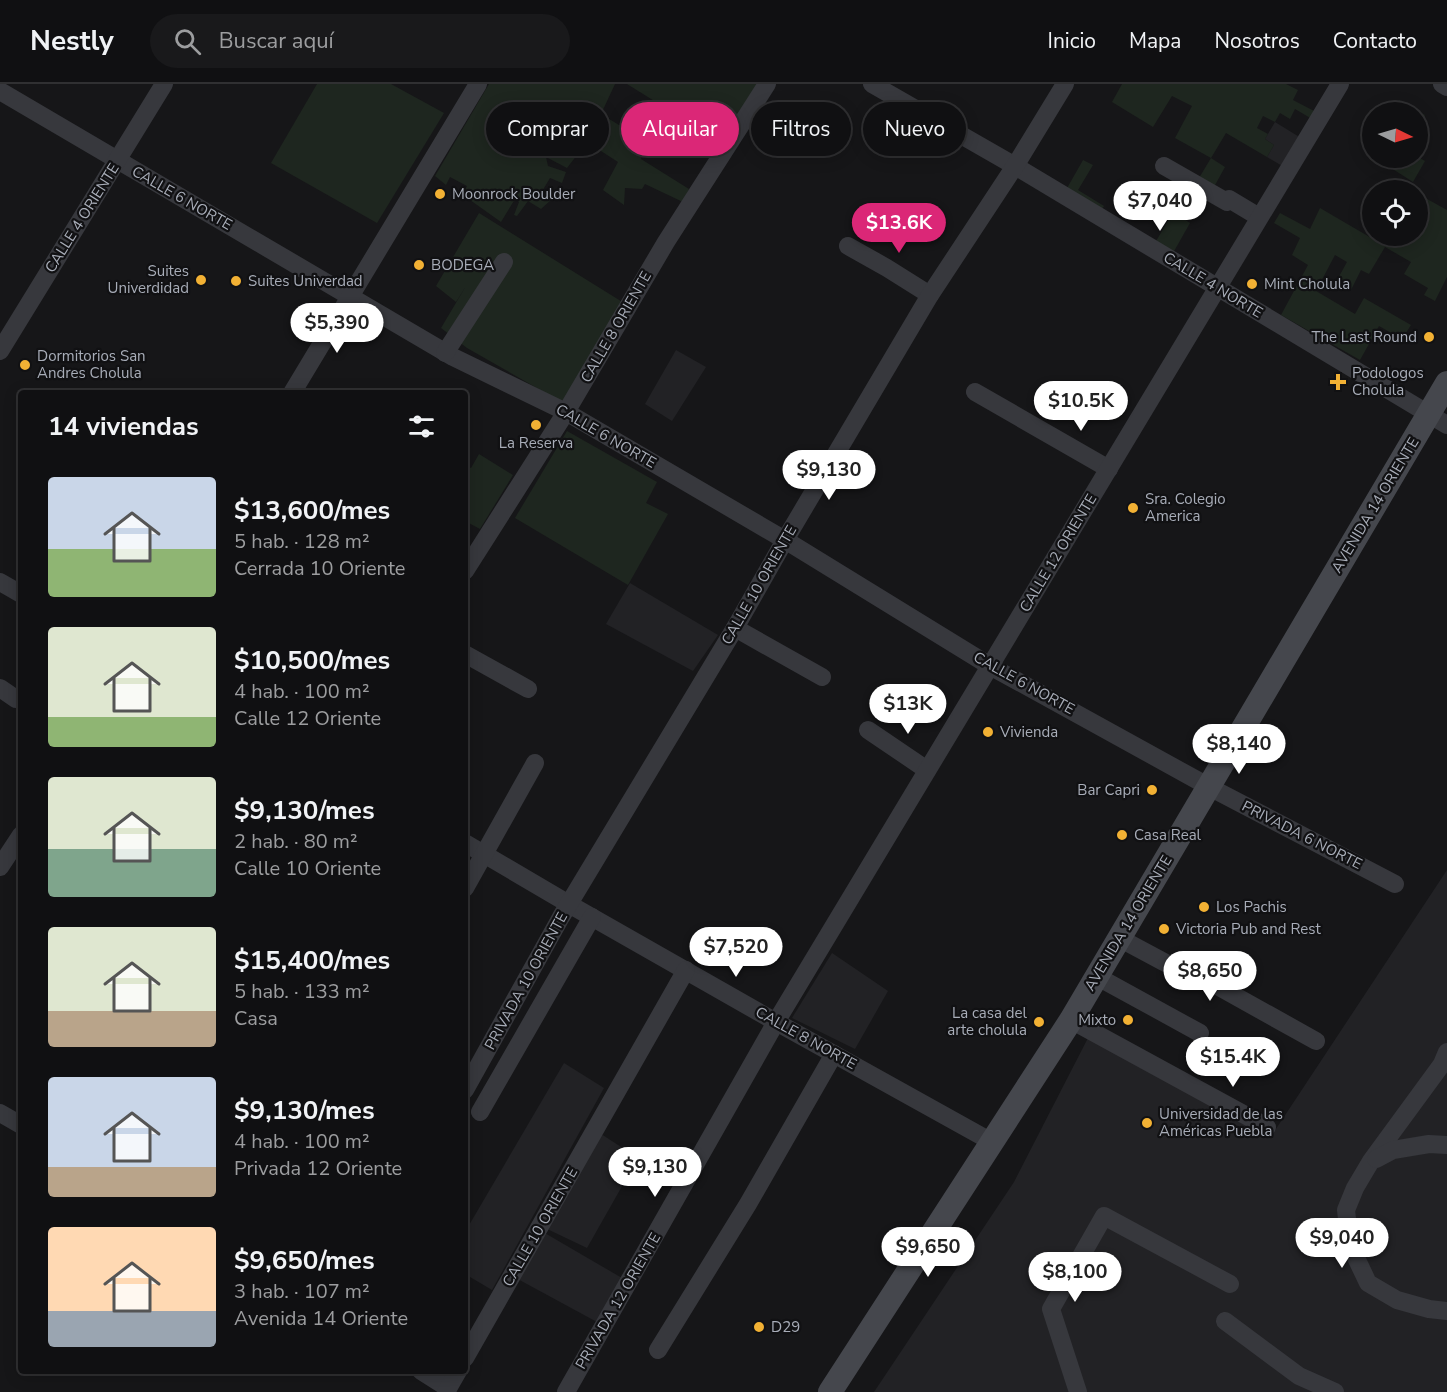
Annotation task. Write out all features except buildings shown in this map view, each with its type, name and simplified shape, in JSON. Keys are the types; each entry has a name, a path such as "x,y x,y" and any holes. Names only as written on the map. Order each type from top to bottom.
{"main road":[{"name":"AVENIDA 14 ORIENTE","path":"830,1392 1071,1020 1209,786 1438,419 1447,383"}],"street":[{"name":"CALLE 4 ORIENTE","path":"0,351 164,84"},
{"path":"294,390 478,84"},
{"name":"CALLE 8 ORIENTE","path":"468,566 566,412 666,242 767,84"},
{"name":"CALLE 4 NORTE","path":"872,84 1015,166 1438,419"},
{"name":"CALLE 10 ORIENTE","path":"570,904 930,295 1015,166 1065,84"},
{"name":"CALLE 12 ORIENTE","path":"776,1022 1340,84"},
{"path":"1442,84 1447,87"},
{"name":"CALLE 6 NORTE","path":"0,91 445,353 566,412 785,540 990,666 1209,786"},
{"path":"1164,166 1227,202 1229,199 1259,217"},
{"path":"848,246 930,295"},
{"path":"445,353 504,262"},
{"path":"975,392 1109,469"},
{"path":"0,582 18,592"},
{"path":"735,628 822,677"},
{"path":"468,656 528,689"},
{"path":"0,688 16,699"},
{"path":"868,730 927,770"},
{"path":"468,883 535,763"},
{"name":"PRIVADA 6 NORTE","path":"1209,786 1395,884"},
{"path":"0,867 18,840"},
{"name":"CALLE 8 NORTE","path":"468,845 776,1022 992,1142"},
{"name":"PRIVADA 10 ORIENTE","path":"468,1085 570,904"},
{"path":"480,1112 592,917"},
{"path":"1119,938 1190,976 1203,978 1316,1041"},
{"name":"CALLE 10 ORIENTE","path":"468,1353 686,970"},
{"path":"1096,976 1200,1033"},
{"path":"1071,1020 1267,1127"},
{"name":"PRIVADA 12 ORIENTE","path":"566,1392 776,1022"},
{"path":"658,1350 748,1204 834,1054"},
{"path":"1445,1066 1371,1161 1355,1188 1346,1210 1350,1245 1368,1283 1397,1300 1429,1309 1447,1311"},
{"path":"0,1113 18,1123"},
{"path":"1371,1161 1393,1150 1429,1144 1447,1145"},
{"path":"1078,1392 1051,1309 1104,1216 1230,1284"},
{"path":"1224,1321 1299,1376 1335,1392"},
{"path":"425,1374 447,1390 456,1374"}],"shaded area":[{"path":"317,84 391,84 444,113 377,223 271,163"},
{"path":"489,84 615,84 607,102 486,102 486,156 576,156 567,168 546,157 548,166 566,172 562,183 550,178 541,193 552,199 541,209 528,201 517,216 514,215 519,202 515,199 501,222 463,195 467,186 450,177 446,185 435,176"},
{"path":"627,84 759,84 739,116 739,102 656,102"},
{"path":"1122,84 1286,84 1298,90 1293,100 1316,112 1312,119 1295,109 1290,119 1280,113 1275,122 1263,116 1257,128 1268,134 1265,139 1274,145 1267,157 1226,133 1211,158 1175,138 1192,106 1172,96 1153,127 1112,102"},
{"path":"609,119 621,124 621,156 642,156 641,159 689,189 683,202 645,184 642,189 625,188 624,205 603,190 618,162 609,156"},
{"path":"1275,122 1301,138 1284,167 1267,157 1274,145 1265,139"},
{"path":"1211,158 1225,167 1214,187 1199,178"},
{"path":"1083,160 1093,165 1078,190 1104,206 1101,211 1066,190"},
{"path":"1391,168 1421,168 1414,180 1410,180"},
{"path":"1428,200 1447,210 1447,277 1435,301 1424,295 1428,288 1404,274 1411,262 1385,247 1369,274 1361,270 1351,290 1336,282 1347,262 1335,255 1316,291 1355,314 1364,298 1411,325 1402,339 1379,326 1360,360 1281,315 1308,265 1292,255 1300,238 1274,223 1280,213 1310,229 1320,208 1362,233 1362,246 1428,246"},
{"path":"1173,212 1190,223 1173,253 1155,243"},
{"path":"479,213 624,303 567,400 558,400 467,348 441,328 466,286 456,302 436,286"},
{"path":"676,350 706,367 672,421 645,404"},
{"path":"567,431 657,482 646,503 668,514 628,585 515,518"},
{"path":"479,454 513,475 480,529 468,523 468,466 471,468"},
{"path":"630,583 718,635 693,671 606,624"},
{"name":"Universidad de las Américas Puebla","path":"1447,870 1447,1392 874,1392 1014,1182 1089,1036 1272,1135"},
{"path":"832,953 888,991 855,1049 792,1018"},
{"path":"564,1063 604,1088 492,1290 468,1276 468,1227"},
{"path":"595,1130 638,1158 587,1248 545,1228"},
{"path":"543,1232 622,1278 597,1322 514,1277"}],"place":[{"name":"Moonrock Boulder","path":"440,194"},
{"name":"BODEGA","path":"419,265"},
{"name":"Suites Univerdidad","path":"201,280"},
{"name":"Suites Univerdad","path":"236,281"},
{"name":"Mint Cholula","path":"1252,284"},
{"name":"The Last Round","path":"1429,337"},
{"name":"Dormitorios San Andres Cholula","path":"25,365"},
{"name":"Podologos Cholula","path":"1338,382"},
{"name":"La Reserva","path":"536,425"},
{"name":"Sra. Colegio America","path":"1133,508"},
{"name":"Vivienda","path":"988,732"},
{"name":"Bar Capri","path":"1152,790"},
{"name":"Casa Real","path":"1122,835"},
{"name":"Los Pachis","path":"1204,907"},
{"name":"Victoria Pub and Rest","path":"1164,929"},
{"name":"Mixto","path":"1128,1020"},
{"name":"La casa del arte cholula","path":"1039,1022"},
{"name":"Universidad de las Américas Puebla","path":"1147,1123"},
{"name":"D29","path":"759,1327"}]}
